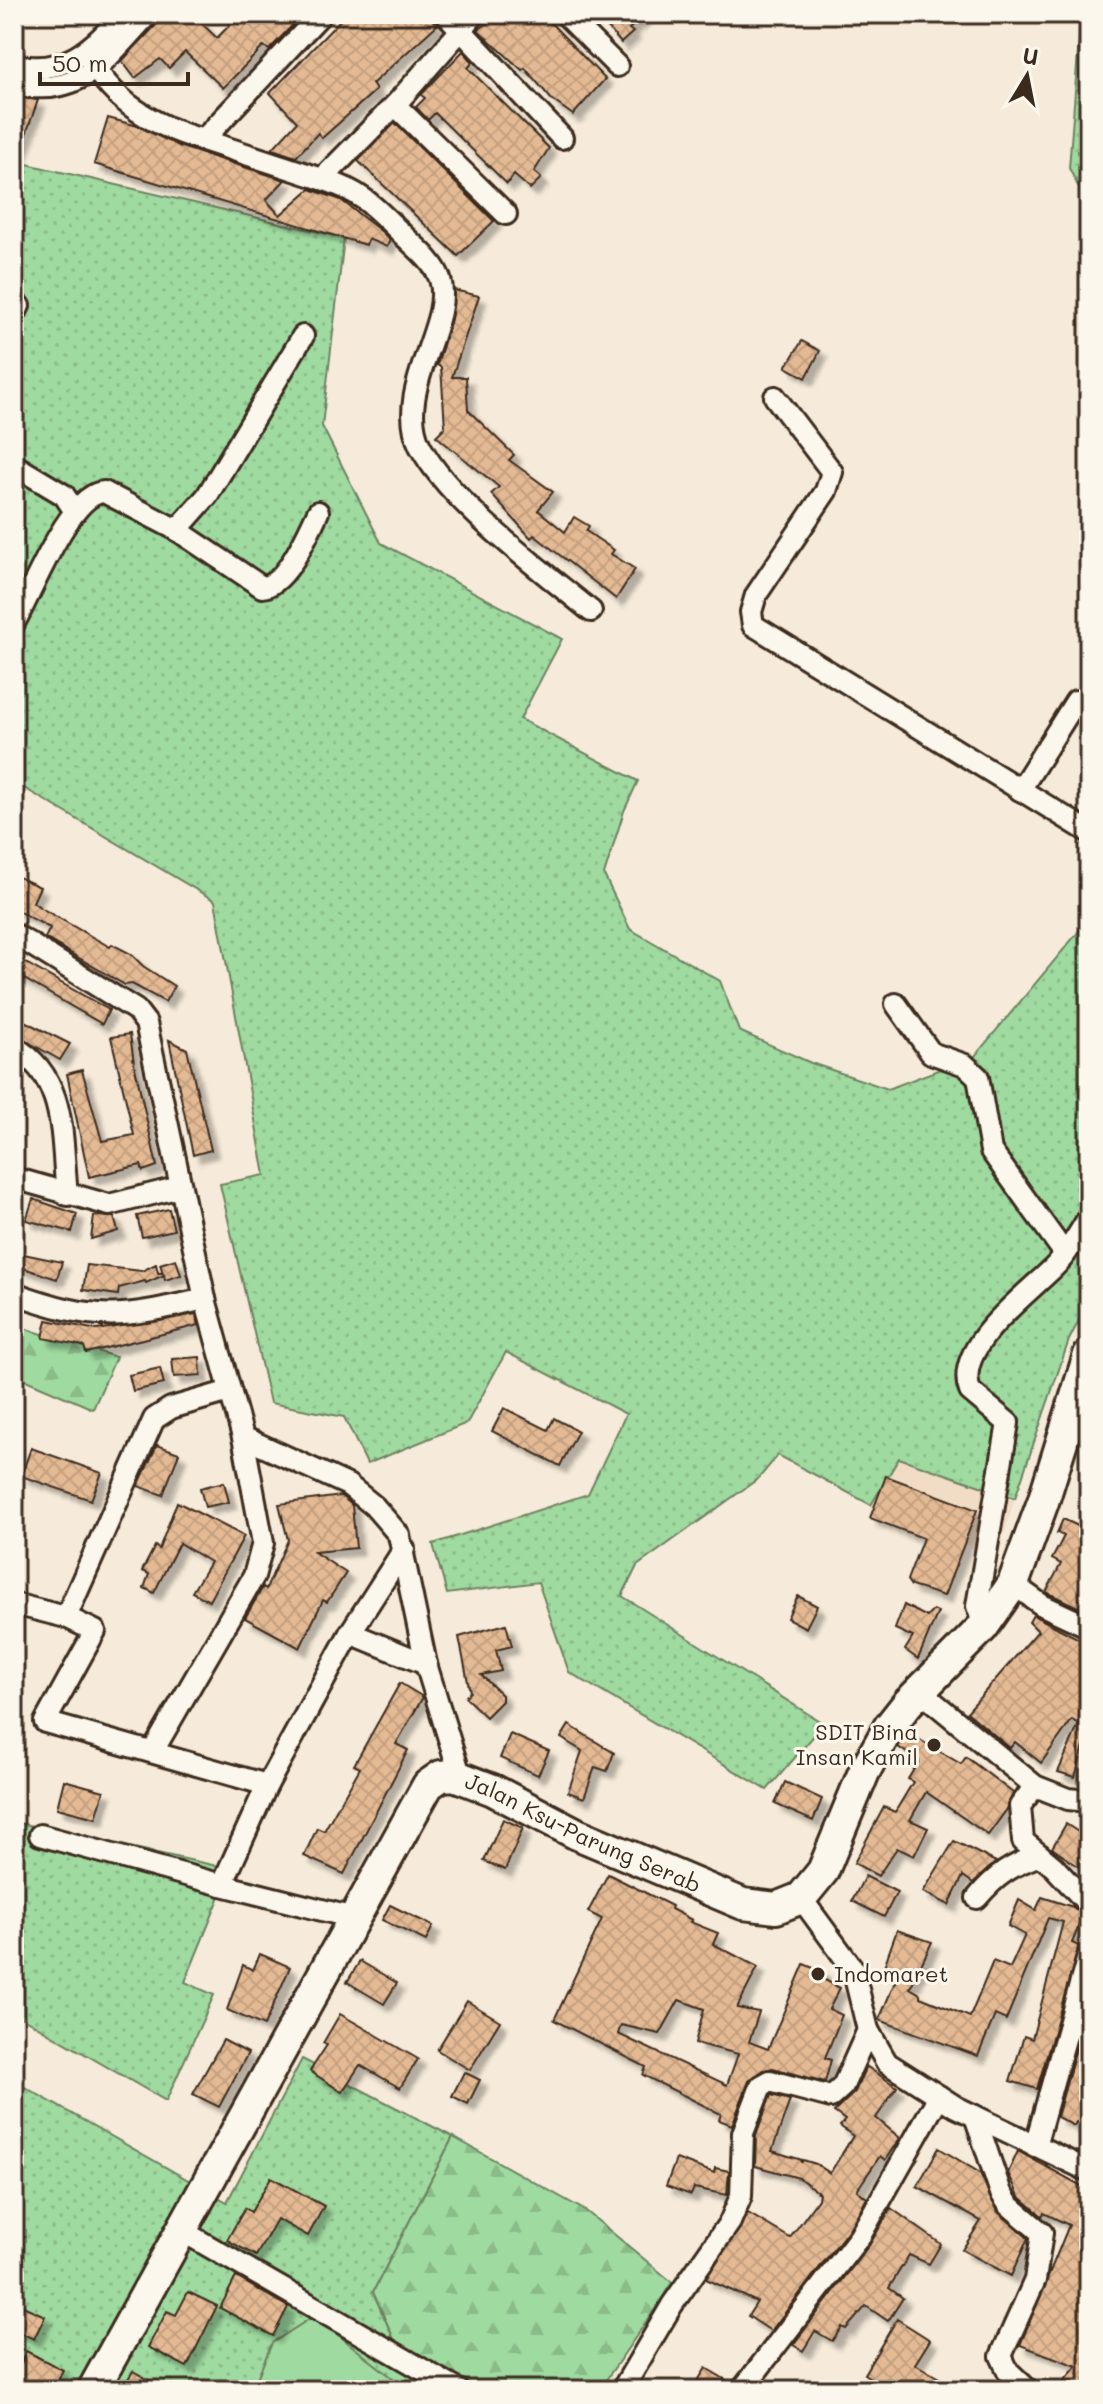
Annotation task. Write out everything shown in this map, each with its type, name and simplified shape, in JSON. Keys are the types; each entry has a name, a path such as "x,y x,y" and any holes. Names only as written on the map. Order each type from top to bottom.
{"street":[{"path":"14,65 48,67 91,62 124,14"},
{"path":"14,84 56,89 148,14"},
{"path":"203,140 321,14"},
{"path":"565,14 617,66"},
{"path":"322,179 395,105 460,19 562,138"},
{"path":"91,62 133,109 166,127 362,194 429,261 440,280 441,301 414,400 416,434 421,446 465,502 509,544 591,611"},
{"path":"395,105 506,214"},
{"path":"177,530 207,496 303,336"},
{"path":"775,397 832,472 826,491 756,595 751,612 753,625 1089,832"},
{"path":"14,465 64,495 74,510"},
{"path":"14,623 74,510 96,492 104,492 177,530 235,571 266,587 275,584 295,557 318,512"},
{"path":"1020,790 1076,701 1089,708"},
{"path":"14,934 142,1017 151,1041 205,1299 243,1437 263,1543 261,1557 153,1751"},
{"path":"896,1004 931,1053 965,1065 978,1077 991,1151 1065,1254"},
{"path":"14,1047 37,1063 50,1080 58,1109 67,1195"},
{"path":"14,1178 67,1195 114,1205 180,1187"},
{"path":"988,1621 981,1617 977,1606 1008,1423 970,1391 967,1368 996,1320 1065,1254 1089,1217"},
{"path":"14,1293 48,1306 107,1317 205,1299"},
{"path":"1089,1355 1043,1502 1013,1584 988,1621 920,1691 875,1749 823,1871 801,1898 853,1969 868,2030 887,2063 975,2116 1089,2171"},
{"path":"66,1617 154,1419 171,1408 230,1391"},
{"path":"243,1437 348,1485 374,1506 399,1535 426,1664 461,1778"},
{"path":"222,1885 267,1785 350,1633 404,1549"},
{"path":"1013,1584 1042,1605 1089,1627"},
{"path":"14,1604 66,1617 95,1631 45,1722 267,1785"},
{"path":"350,1633 426,1664"},
{"path":"920,1691 1035,1786 1068,1799 1089,1801"},
{"name":"Jalan Ksu-Parung Serab","path":"93,2390 184,2232 428,1785 448,1774 493,1790 577,1834 743,1904 776,1908 801,1898"},
{"path":"1035,1786 1020,1806 1023,1841 1089,1905"},
{"path":"40,1835 354,1918"},
{"path":"977,1898 994,1877 1012,1865 1040,1855"},
{"path":"1035,2146 1089,1953"},
{"path":"622,2390 672,2305 730,2222 741,2196 743,2133 761,2086 770,2081 831,2097 843,2086 868,2030"},
{"path":"742,2390 860,2236 939,2096"},
{"path":"975,2116 1001,2193 1009,2205 1042,2233 1035,2280 1001,2356 1008,2371 1028,2390"},
{"path":"184,2232 458,2390"}],"shaded area":[{"path":"899,1458 1015,1498 997,1558 871,1505"}],"green space":[{"path":"1081,14 1089,14 1089,208 1069,168"},
{"path":"14,161 344,238 322,426 381,543 562,639 520,719 638,781 624,811 604,875 630,929 720,981 739,1031 811,1063 888,1089 975,1056 1089,919 1089,1301 1069,1340 1015,1498 899,1458 871,1505 778,1455 759,1478 637,1566 622,1596 824,1724 767,1790 569,1672 538,1582 447,1594 433,1544 588,1494 626,1414 506,1352 467,1423 367,1464 344,1417 270,1403 220,1184 265,1175 215,901 14,782"},
{"path":"14,1325 116,1357 93,1409 14,1375"},
{"path":"14,1822 231,1869 185,1982 214,1995 166,2101 21,2017 14,2026"},
{"path":"302,2059 453,2137 373,2292 394,2339 480,2390 71,2390 14,2360 14,2081 227,2202"},
{"path":"453,2137 586,2211 673,2283 599,2390 480,2390 394,2339 373,2292"},
{"path":"314,2316 408,2390 252,2390 272,2343"}],"building":[{"path":"161,14 192,14 217,38 240,14 303,14 269,50 264,46 223,88 185,52 169,68 160,59 135,78 122,61 158,23"},
{"path":"346,14 427,14 437,25 372,84 376,90 322,138 318,133 296,157 272,149 297,122 270,93"},
{"path":"488,14 542,14 605,79 573,115 552,100 525,68 522,70 478,30 489,22"},
{"path":"621,14 646,14 629,29 633,32 621,43 607,27"},
{"path":"463,51 473,62 468,68 549,148 534,172 541,178 530,189 514,175 507,184 435,113 428,120 416,107 425,98 421,95"},
{"path":"14,97 38,100 16,162 14,161"},
{"path":"108,118 138,126 181,147 285,180 266,200 280,215 310,189 341,200 390,240 387,247 368,239 366,245 94,164"},
{"path":"395,123 494,221 458,256 358,161"},
{"path":"454,290 479,296 452,377 466,377 468,410 514,455 509,460 553,492 538,510 565,532 574,517 589,526 586,531 614,550 611,554 635,569 616,599 534,535 531,538 491,494 499,487 436,436 445,427 441,367 437,365 451,319"},
{"path":"802,341 820,351 806,378 786,367"},
{"path":"14,875 40,887 33,902 41,908 110,947 112,944 131,954 143,966 174,986 165,1002 132,984 125,985 45,938 50,928 14,909"},
{"path":"17,958 109,1010 102,1024 14,973"},
{"path":"14,1016 70,1044 60,1060 14,1034"},
{"path":"130,1034 157,1166 143,1171 141,1165 89,1177 67,1074 82,1070 102,1141 134,1135 111,1037"},
{"path":"169,1040 187,1049 211,1150 193,1155"},
{"path":"33,1199 77,1214 72,1232 26,1220"},
{"path":"169,1209 174,1230 142,1237 137,1216"},
{"path":"94,1216 114,1217 118,1231 91,1239"},
{"path":"14,1252 62,1262 57,1279 14,1265"},
{"path":"176,1259 181,1275 165,1280 164,1275 146,1283 119,1288 118,1295 83,1290 87,1265 142,1271 156,1264 158,1273 163,1273 160,1264"},
{"path":"196,1314 199,1325 86,1353 84,1346 43,1338 47,1320 97,1330"},
{"path":"200,1357 201,1375 174,1377 172,1359"},
{"path":"160,1368 164,1384 133,1391 129,1375"},
{"path":"504,1408 548,1430 554,1418 578,1431 560,1466 492,1431"},
{"path":"157,1445 179,1453 163,1495 138,1486"},
{"path":"31,1448 102,1473 91,1500 21,1476"},
{"path":"886,1476 977,1510 944,1596 911,1586 907,1580 923,1538 870,1518"},
{"path":"224,1482 229,1502 205,1507 200,1488"},
{"path":"341,1496 352,1505 356,1548 314,1552 346,1573 327,1602 323,1600 300,1648 245,1618 263,1587 266,1589 288,1540 279,1504"},
{"path":"177,1502 244,1536 209,1601 192,1592 210,1562 179,1543 154,1593 144,1588 149,1574 142,1571 155,1546 159,1549"},
{"path":"1063,1519 1089,1531 1089,1592 1080,1608 1046,1592 1061,1564 1052,1559 1064,1536 1057,1533"},
{"path":"798,1596 817,1606 806,1628 787,1618"},
{"path":"904,1605 927,1617 933,1610 938,1612 918,1659 905,1650 913,1637 895,1629"},
{"path":"1033,1615 1089,1644 1089,1730 1075,1777 1058,1772 1079,1724 1072,1720 1041,1763 1015,1742 1010,1748 967,1712 1038,1631 1029,1622"},
{"path":"506,1624 512,1646 496,1650 501,1671 481,1675 502,1695 502,1701 486,1717 465,1697 470,1692 459,1637"},
{"path":"400,1683 423,1697 396,1744 408,1750 344,1874 304,1856 317,1828 324,1831 360,1768 354,1765"},
{"path":"569,1725 614,1753 607,1771 595,1767 584,1798 568,1792 582,1751 561,1738"},
{"path":"908,1733 961,1764 966,1757 1013,1793 1007,1809 988,1835 926,1792 910,1820 928,1828 914,1856 897,1848 878,1876 854,1863 884,1807 895,1812 913,1782 908,1779 919,1761 898,1747"},
{"path":"510,1734 549,1751 538,1775 500,1758"},
{"path":"64,1780 104,1791 96,1818 57,1808"},
{"path":"785,1782 822,1799 813,1821 775,1804"},
{"path":"503,1819 523,1828 505,1870 484,1861"},
{"path":"1066,1824 1089,1839 1089,1874 1052,1848"},
{"path":"954,1841 996,1862 973,1883 963,1876 949,1905 923,1892"},
{"path":"608,1874 672,1906 671,1909 692,1920 690,1922 718,1933 713,1944 758,1967 737,2008 759,2012 749,2042 768,2049 804,1964 823,1972 821,1978 840,1988 829,2009 842,2015 825,2058 831,2060 825,2082 773,2068 764,2070 749,2081 732,2125 719,2120 721,2114 643,2075 646,2067 554,2020 602,1919 588,1912","holes":["679,2000 704,2009 695,2043 738,2054 727,2085 618,2034 621,2025 660,2034"]},
{"path":"865,1876 897,1892 884,1917 852,1901"},
{"path":"1042,1897 1073,1907 1083,1916 1072,1943 1079,1946 1037,2089 1010,2081 1024,2036 1032,2039 1063,1922 1048,1918 1006,2020 995,2015 978,2056 879,2020 897,1977 882,1972 897,1930 932,1942 910,1988 920,1997 970,2017 993,1961 1010,1968 1025,1935 1008,1926 1019,1900 1036,1910"},
{"path":"390,1905 433,1926 426,1941 382,1920"},
{"path":"260,1954 290,1967 264,2026 227,2010 243,1965 253,1970"},
{"path":"360,1961 397,1983 384,2004 347,1982"},
{"path":"467,2001 500,2021 470,2070 437,2050"},
{"path":"340,2014 418,2059 400,2088 360,2065 342,2092 310,2071 327,2045 323,2043"},
{"path":"1082,2027 1089,2030 1089,2128 1076,2122 1074,2126 1057,2117"},
{"path":"223,2040 248,2053 219,2107 193,2094"},
{"path":"866,2066 897,2087 876,2118 900,2138 885,2160 880,2156 857,2190 867,2198 849,2229 771,2331 748,2316 757,2302 706,2279 748,2213 790,2238 818,2199 819,2193 799,2178 755,2166 756,2136 771,2095 790,2100 772,2151 802,2160 801,2163 803,2160 816,2164 830,2173 853,2136 840,2126 845,2120 834,2112 855,2092"},
{"path":"464,2072 480,2080 468,2104 452,2096"},
{"path":"939,2148 980,2173 998,2212 1028,2238 1011,2276 962,2250 981,2221 917,2186"},
{"path":"1018,2151 1089,2190 1089,2390 1075,2390 1064,2381 1077,2366 1020,2345 1069,2225 1044,2213 1042,2216 1019,2196 1008,2173"},
{"path":"676,2159 714,2173 715,2168 729,2171 727,2195 694,2188 691,2195 666,2186"},
{"path":"271,2177 324,2206 308,2236 277,2219 256,2256 227,2240 245,2208 251,2212"},
{"path":"891,2208 941,2244 929,2264 909,2255 889,2288 903,2298 888,2321 866,2306 846,2329 842,2327 832,2341 815,2331 803,2351 793,2345 870,2244"},
{"path":"236,2277 288,2307 273,2336 220,2308"},
{"path":"188,2292 217,2306 187,2367 148,2347 167,2311 176,2315"},
{"path":"14,2302 45,2316 34,2339 14,2330"},
{"path":"897,2319 930,2340 915,2364 939,2378 931,2390 890,2390 864,2374"},
{"path":"26,2351 63,2370 53,2390 34,2390 14,2380"},
{"path":"706,2368 731,2383 729,2390 692,2390"},
{"path":"133,2371 142,2376 164,2390 121,2390"}],"place":[{"name":"SDIT Bina Insan Kamil","path":"934,1745"},
{"name":"Indomaret","path":"818,1974"}]}
